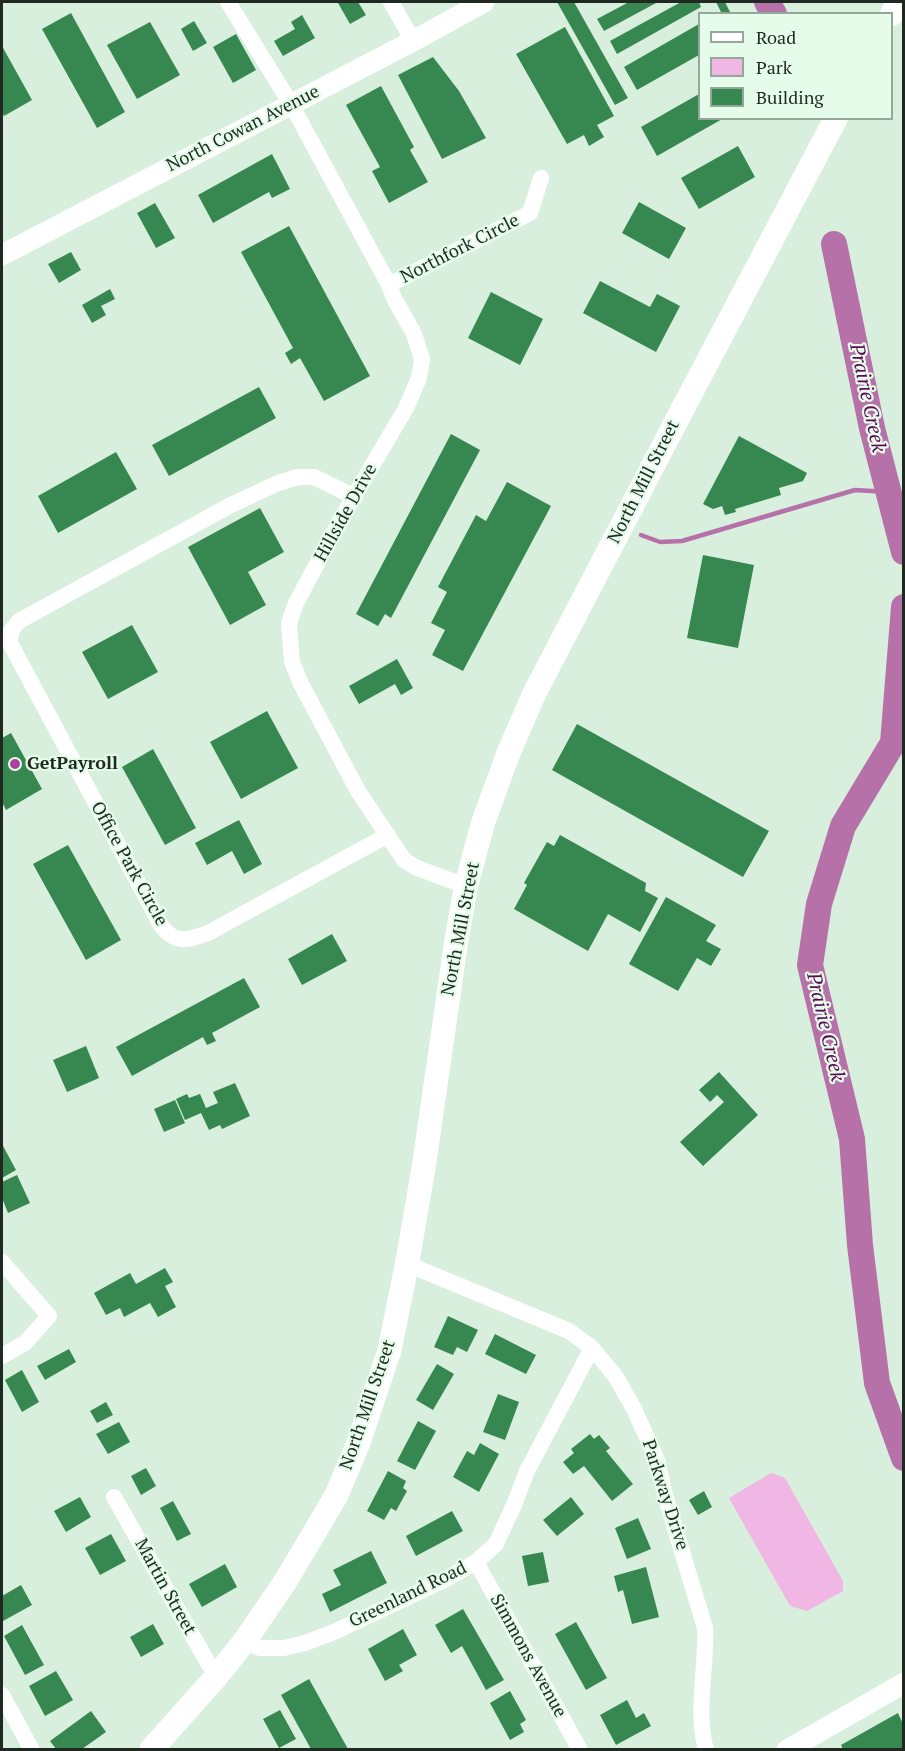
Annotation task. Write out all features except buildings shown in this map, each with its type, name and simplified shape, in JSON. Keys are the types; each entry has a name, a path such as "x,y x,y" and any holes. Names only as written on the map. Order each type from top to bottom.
{"main road":[{"name":"North Mill Street","path":"151,1749 216,1677 285,1582 336,1496 358,1444 389,1352 407,1264 466,886 483,823 507,754 534,694 835,120"}],"street":[{"name":"Hillside Drive","path":"228,2 291,104 389,285 414,334 422,359 419,378 406,408 296,603 289,623 292,662 301,684 358,791 404,860 417,868 466,886"},
{"path":"391,2 413,41"},
{"name":"North Cowan Avenue","path":"2,255 484,2"},
{"name":"Northfork Circle","path":"389,285 530,213 541,178"},
{"name":"Office Park Circle","path":"355,497 314,477 298,477 278,483 229,506 18,621 11,631 10,643 162,927 169,936 185,941 208,933 388,835"},
{"path":"2,1262 50,1316 25,1343 2,1356"},
{"name":"Parkway Drive","path":"407,1264 569,1331 592,1348 616,1377 634,1409 657,1460 665,1495 705,1628 706,1650 701,1733 706,1749"},
{"name":"Greenland Road","path":"244,1641 260,1648 284,1648 306,1643 434,1585 476,1562 496,1544 527,1471 592,1348"},
{"name":"Martin Street","path":"114,1497 216,1677"},
{"name":"Simmons Avenue","path":"476,1562 580,1749"},
{"path":"787,1749 903,1683"},
{"path":"2,1695 32,1749"}],"green space":[{"path":"771,1473 785,1478 843,1581 843,1591 807,1611 790,1606 729,1498"}],"waterway":[{"name":"Prairie Creek","path":"767,2 773,12"},
{"name":"Prairie Creek","path":"834,244 872,428 904,552"},
{"path":"641,535 660,542 682,541 855,490 888,492"},
{"name":"Prairie Creek","path":"904,607 893,743 843,826 819,904 810,965 852,1139 860,1245 877,1383 904,1458"}],"place":[{"name":"GetPayroll","path":"15,764"}]}
